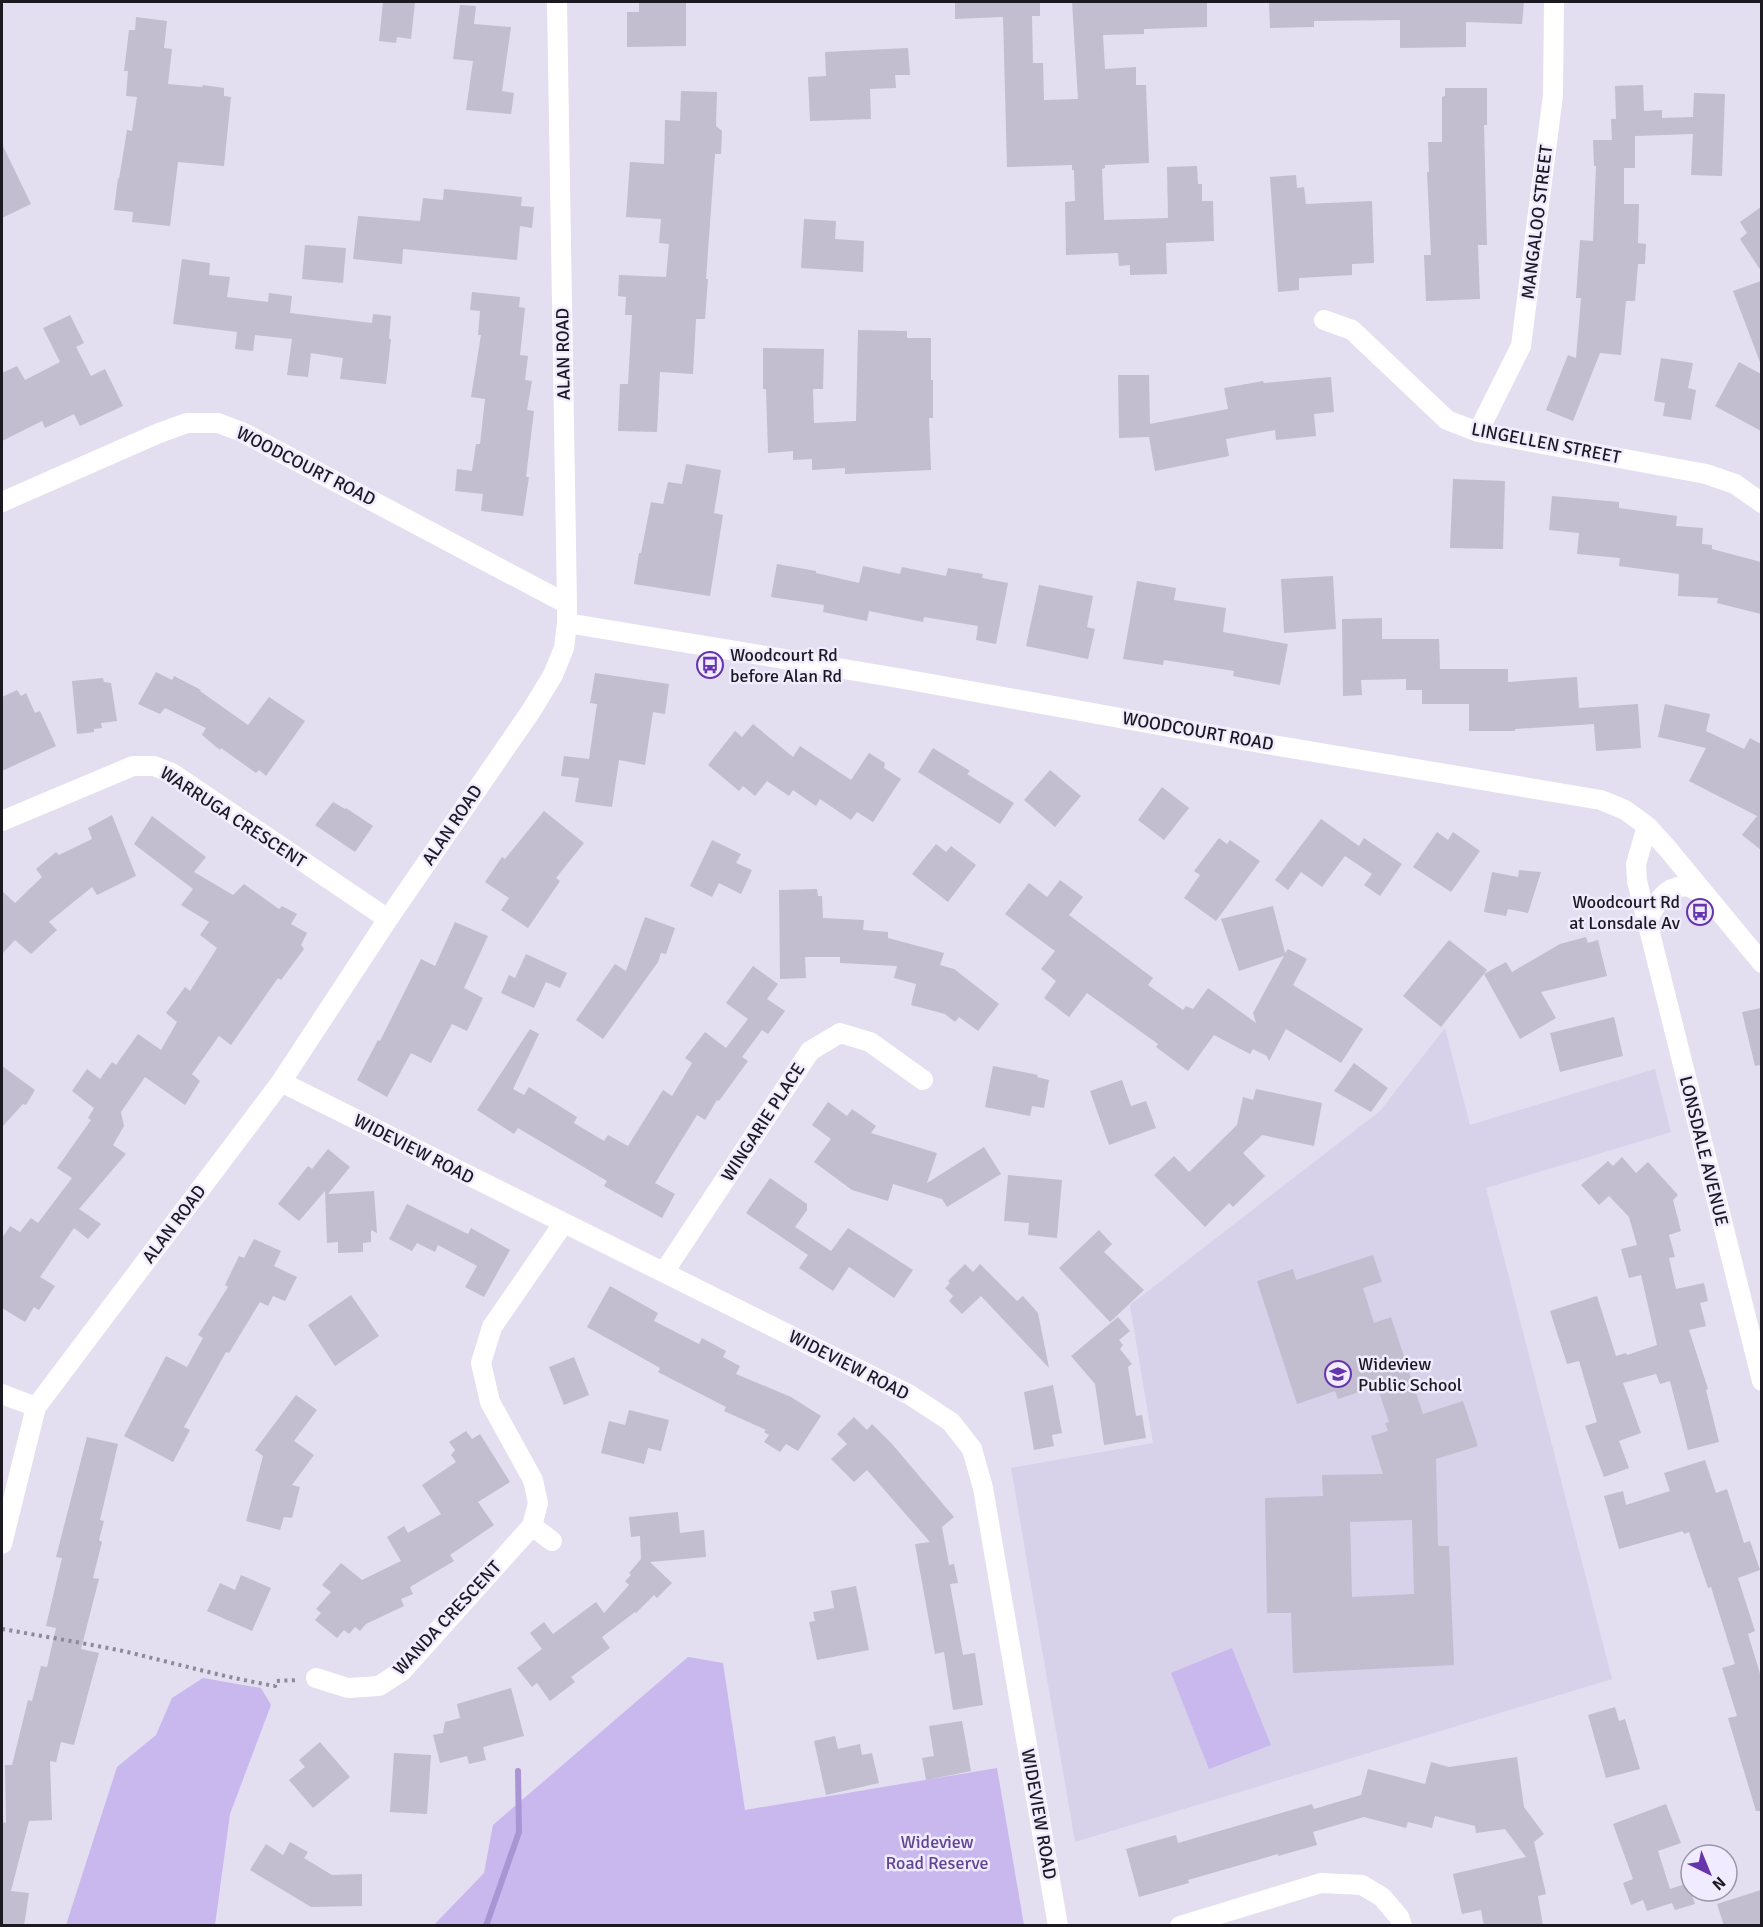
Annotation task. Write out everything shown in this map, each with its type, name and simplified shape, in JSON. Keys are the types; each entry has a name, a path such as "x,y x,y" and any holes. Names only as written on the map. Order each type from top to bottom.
{"street":[{"name":"ALAN ROAD","path":"2,1544 36,1407 281,1082 531,711 553,675 564,648 567,613 557,2"},
{"name":"MANGALOO STREET","path":"1478,432 1521,346 1553,95 1554,2"},
{"name":"LINGELLEN STREET","path":"1324,320 1352,330 1448,420 1478,432 1706,474 1735,484 1761,503"},
{"name":"WOODCOURT ROAD","path":"2,501 159,433 187,423 218,423 242,432 567,613 898,678 1231,738 1601,800 1625,810 1647,825 1761,963"},
{"name":"WARRUGA CRESCENT","path":"2,821 134,766 154,766 172,773 388,920"},
{"name":"LONSDALE AVENUE","path":"1647,825 1636,864 1637,881 1761,1381"},
{"path":"1647,922 1658,900 1673,889 1690,887 1708,898"},
{"name":"WINGARIE PLACE","path":"664,1272 810,1051 840,1033 870,1042 923,1080"},
{"name":"WIDEVIEW ROAD","path":"281,1082 910,1395 951,1422 972,1449 984,1488 1058,1926"},
{"path":"552,1541 532,1526 537,1503 533,1480 490,1402 481,1363 492,1326 563,1224"},
{"path":"2,1394 36,1407"},
{"name":"WANDA CRESCENT","path":"316,1678 348,1688 379,1686 402,1671 532,1526"},
{"path":"1180,1926 1322,1883 1362,1885 1382,1897 1399,1917 1402,1926"}],"path":[{"path":"2,1629 123,1651 242,1680 275,1686 276,1681"}],"shaded area":[{"name":"Wideview Public School","path":"1445,1028 1470,1125 1655,1069 1671,1132 1486,1188 1612,1679 1075,1842 1011,1468 1153,1443 1130,1305 1380,1111"}],"green space":[{"path":"1232,1648 1271,1745 1209,1769 1171,1673"},
{"name":"Wideview Road Reserve","path":"688,1657 723,1663 745,1810 997,1768 1024,1925 433,1926 484,1873 493,1825"},
{"path":"203,1678 261,1688 271,1705 230,1814 215,1925 66,1925 117,1767 156,1735 172,1698"}],"building":[{"path":"383,2 415,2 411,39 397,37 396,43 379,41"},
{"path":"639,2 686,2 686,46 627,47 627,12 639,12"},
{"path":"955,2 1040,2 1040,16 1032,16 1033,63 1043,63 1044,100 1078,99 1072,2 1207,2 1207,27 1144,29 1144,34 1103,35 1105,69 1136,67 1136,85 1146,85 1149,163 1105,165 1102,169 1104,220 1168,218 1167,167 1197,166 1198,184 1202,184 1202,201 1213,201 1214,241 1166,243 1167,274 1130,275 1130,265 1119,266 1118,253 1066,255 1065,202 1075,201 1072,165 1007,167 1003,17 955,19"},
{"path":"1269,2 1524,2 1522,24 1466,22 1466,47 1400,48 1400,20 1314,21 1314,27 1270,28"},
{"path":"460,5 476,6 474,24 511,27 502,91 514,93 511,114 466,110 473,61 453,59"},
{"path":"136,17 167,21 164,48 172,49 168,84 224,88 224,96 231,97 224,166 178,162 170,226 132,222 133,212 114,210 127,130 132,131 137,97 126,96 128,71 124,71 129,30 135,30"},
{"path":"908,48 910,75 895,75 896,88 870,89 871,119 810,121 808,77 826,76 825,52"},
{"path":"1643,85 1644,111 1662,110 1662,118 1693,117 1694,93 1725,94 1722,176 1691,175 1693,134 1635,136 1635,168 1624,168 1624,204 1639,204 1638,243 1646,244 1645,264 1638,264 1635,301 1626,301 1621,355 1600,353 1573,421 1546,410 1568,355 1576,358 1581,298 1576,298 1580,240 1593,241 1596,166 1594,166 1593,140 1612,140 1611,119 1616,119 1615,86"},
{"path":"1445,88 1487,88 1487,125 1484,125 1487,245 1478,245 1480,299 1426,301 1424,255 1431,255 1428,142 1442,142 1442,97 1445,96"},
{"path":"681,91 717,92 716,126 722,131 721,154 715,154 705,319 696,319 693,374 660,372 657,432 618,431 620,384 628,384 632,315 625,315 626,297 618,296 619,275 666,277 669,244 659,243 661,219 626,217 630,162 664,164 665,120 680,121"},
{"path":"2,144 31,204 2,218"},
{"path":"1296,175 1297,188 1304,187 1306,204 1372,201 1374,263 1352,264 1352,275 1299,278 1299,290 1278,292 1270,177"},
{"path":"444,189 522,197 521,206 534,207 532,228 520,226 517,260 403,249 402,264 353,259 358,216 420,221 423,198 443,200"},
{"path":"1761,207 1761,271 1740,239 1747,233 1740,222"},
{"path":"804,219 836,221 835,239 864,241 863,272 801,268"},
{"path":"305,245 346,248 343,283 302,279"},
{"path":"182,259 210,263 209,275 230,277 227,297 268,302 269,293 292,296 290,313 372,323 373,314 391,316 386,384 340,379 343,358 311,353 308,377 287,375 292,339 255,335 253,351 235,349 237,332 173,324"},
{"path":"1761,281 1761,362 1760,362 1733,291"},
{"path":"472,292 520,297 519,307 525,308 520,355 528,356 525,380 532,381 527,410 534,411 526,477 529,477 523,516 481,511 483,494 455,491 457,469 472,471 476,444 480,444 485,399 471,397 481,335 478,335 480,311 470,310"},
{"path":"70,315 84,343 76,347 91,376 105,369 123,406 80,426 74,414 45,428 42,421 2,441 2,373 17,366 25,380 60,362 43,328"},
{"path":"858,330 907,331 907,338 931,338 933,418 929,418 931,470 845,474 845,468 812,470 812,459 793,460 793,451 768,453 766,389 763,389 763,348 824,349 823,389 813,389 814,423 856,421"},
{"path":"1661,358 1693,363 1688,388 1696,390 1691,420 1663,416 1665,403 1654,401"},
{"path":"1739,362 1761,374 1761,431 1715,406"},
{"path":"1118,375 1149,375 1150,424 1228,409 1224,388 1263,381 1264,383 1331,377 1334,412 1314,414 1316,436 1276,440 1275,430 1226,439 1229,456 1155,471 1149,437 1119,438"},
{"path":"686,464 721,470 714,513 723,515 710,596 634,584 651,502 663,504 668,482 682,484"},
{"path":"1453,479 1505,481 1503,549 1450,548"},
{"path":"1552,496 1619,502 1619,508 1677,516 1676,526 1703,528 1702,544 1712,545 1712,549 1761,562 1761,614 1717,603 1718,598 1678,596 1679,574 1619,566 1620,558 1577,554 1579,533 1549,530"},
{"path":"777,564 816,571 816,573 859,583 863,566 900,574 902,567 946,576 948,568 983,574 982,578 1008,583 996,644 976,640 978,626 924,617 923,622 869,611 867,621 823,612 824,605 771,597"},
{"path":"1333,576 1336,629 1284,633 1281,579"},
{"path":"1137,581 1176,588 1174,600 1226,608 1223,632 1288,644 1280,685 1233,676 1234,671 1164,660 1163,665 1123,659"},
{"path":"1039,585 1093,596 1087,627 1095,629 1088,659 1026,646"},
{"path":"1382,618 1382,639 1439,639 1440,669 1508,669 1508,682 1577,677 1579,708 1638,704 1641,748 1596,751 1594,724 1515,729 1515,731 1469,731 1469,704 1422,704 1422,690 1406,690 1406,679 1361,680 1362,695 1343,696 1342,619"},
{"path":"156,672 172,680 174,676 201,690 248,725 269,697 305,721 266,776 259,770 256,773 221,748 220,750 202,735 206,728 165,708 160,714 138,704"},
{"path":"595,673 669,684 665,714 653,712 645,765 619,760 612,807 575,802 579,778 561,776 564,756 589,759 597,704 590,703"},
{"path":"103,678 104,682 111,683 117,721 101,723 102,728 94,729 94,732 77,734 72,681"},
{"path":"17,690 21,696 26,693 35,713 40,711 56,746 2,771 2,697"},
{"path":"1665,704 1710,714 1706,731 1744,749 1750,738 1761,744 1761,850 1742,835 1757,816 1689,781 1706,748 1658,737"},
{"path":"753,724 793,757 800,746 851,780 869,753 885,763 884,768 901,779 873,822 857,812 851,820 820,799 816,806 793,790 789,796 767,781 755,796 743,786 739,791 708,765 735,731 742,737"},
{"path":"933,748 970,771 967,774 1014,803 1000,824 918,772"},
{"path":"1050,770 1081,796 1055,827 1024,800"},
{"path":"1162,787 1189,808 1164,840 1138,820"},
{"path":"333,802 373,826 355,852 315,825"},
{"path":"544,811 584,843 556,878 560,881 528,928 501,910 509,898 485,882 502,857 505,859"},
{"path":"112,815 136,876 97,895 92,887 49,922 57,930 31,954 15,940 2,954 2,891 15,903 42,877 36,869 56,852 59,855 92,839 88,828"},
{"path":"152,816 206,857 194,872 233,895 244,884 279,909 282,906 297,914 291,924 307,933 301,945 304,949 281,980 278,978 231,1045 219,1036 192,1074 200,1081 185,1105 145,1077 121,1112 124,1126 113,1145 126,1154 79,1209 101,1224 88,1239 74,1228 40,1277 55,1286 39,1310 34,1307 25,1322 2,1308 2,1238 10,1226 20,1232 31,1218 38,1223 72,1178 57,1168 91,1120 88,1118 94,1108 72,1091 87,1069 100,1079 112,1062 116,1065 138,1034 161,1050 177,1022 166,1013 185,987 190,991 217,948 200,935 209,922 181,905 193,889 134,844"},
{"path":"1321,819 1359,846 1364,838 1402,864 1380,896 1364,885 1372,874 1345,856 1322,887 1301,872 1288,890 1275,880"},
{"path":"1437,832 1448,840 1453,832 1480,851 1451,892 1413,867"},
{"path":"1219,838 1227,844 1230,840 1260,861 1216,921 1184,898 1200,875 1194,871"},
{"path":"712,840 741,854 736,863 752,870 741,894 719,883 712,897 690,886"},
{"path":"936,844 946,852 951,846 976,865 948,902 912,874"},
{"path":"1519,870 1541,872 1528,913 1508,909 1506,916 1484,912 1492,872 1518,877"},
{"path":"1060,880 1083,897 1069,915 1153,978 1148,985 1183,1010 1186,1006 1193,1009 1208,988 1256,1023 1253,1013 1284,956 1239,971 1221,919 1273,906 1285,953 1288,949 1307,959 1293,985 1363,1029 1341,1063 1286,1029 1269,1061 1267,1056 1253,1049 1250,1054 1214,1035 1188,1071 1156,1047 1158,1044 1087,993 1069,1017 1044,998 1056,981 1041,969 1055,951 1005,914 1029,883 1047,897"},
{"path":"817,889 818,896 822,896 823,918 864,920 863,930 888,932 888,938 944,953 940,965 954,969 999,1004 978,1031 959,1017 955,1022 945,1014 911,1005 916,984 894,978 897,966 840,963 840,957 805,957 806,978 780,979 779,890"},
{"path":"645,917 675,928 666,954 661,953 658,962 603,1039 576,1020 615,964 626,971"},
{"path":"455,922 488,936 464,988 483,998 467,1031 452,1024 431,1063 411,1053 387,1097 357,1080 378,1040 380,1041 421,959 435,966"},
{"path":"1586,937 1588,943 1598,940 1607,976 1541,992 1556,1018 1520,1039 1484,974 1506,962 1512,972 1560,944"},
{"path":"1449,940 1487,970 1441,1027 1403,996"},
{"path":"526,954 567,973 560,988 546,982 534,1008 501,993 509,975 515,978"},
{"path":"753,966 778,984 767,999 785,1011 768,1034 762,1030 742,1057 748,1061 719,1101 717,1100 705,1120 697,1115 655,1183 675,1194 662,1218 604,1186 607,1181 518,1128 514,1134 477,1110 530,1029 539,1034 513,1089 524,1095 529,1087 577,1117 574,1123 604,1141 608,1135 628,1146 663,1090 672,1096 692,1063 685,1058 705,1032 726,1048 748,1019 726,1003"},
{"path":"1761,1008 1761,1065 1755,1066 1742,1012"},
{"path":"1614,1017 1623,1056 1560,1072 1550,1033"},
{"path":"1354,1063 1388,1088 1371,1112 1334,1091"},
{"path":"2,1066 35,1090 26,1105 23,1104 2,1127"},
{"path":"993,1066 1038,1075 1037,1077 1049,1080 1044,1108 1032,1106 1030,1116 985,1107"},
{"path":"1122,1080 1131,1106 1146,1101 1156,1128 1109,1145 1090,1091"},
{"path":"1256,1089 1322,1103 1314,1146 1262,1135 1243,1153 1265,1176 1233,1207 1229,1203 1205,1227 1154,1175 1174,1156 1189,1172 1237,1125 1243,1097 1253,1100"},
{"path":"828,1102 847,1116 852,1109 876,1126 871,1133 937,1153 927,1183 984,1147 1001,1174 947,1207 942,1199 893,1184 888,1201 852,1190 814,1162 831,1139 812,1125"},
{"path":"328,1149 350,1167 328,1194 374,1191 377,1233 371,1230 371,1242 363,1243 363,1252 338,1253 338,1242 327,1243 325,1191 299,1221 278,1204 308,1166 312,1169"},
{"path":"1622,1157 1636,1173 1648,1162 1678,1195 1673,1200 1681,1231 1669,1235 1675,1257 1669,1258 1676,1289 1704,1283 1708,1301 1700,1303 1706,1326 1689,1330 1708,1389 1706,1390 1719,1442 1688,1450 1670,1381 1660,1384 1656,1374 1623,1383 1641,1433 1619,1441 1629,1468 1604,1477 1585,1426 1597,1422 1579,1361 1567,1364 1550,1311 1597,1296 1616,1356 1626,1353 1627,1355 1657,1345 1641,1275 1629,1278 1621,1249 1637,1245 1629,1217 1609,1196 1599,1205 1581,1185 1608,1161 1613,1166"},
{"path":"1008,1175 1062,1180 1057,1238 1028,1235 1029,1223 1004,1221"},
{"path":"770,1178 807,1204 807,1210 795,1227 831,1251 848,1228 913,1270 894,1298 849,1267 833,1291 799,1268 808,1255 746,1213"},
{"path":"407,1204 468,1234 471,1228 510,1250 484,1297 465,1287 477,1266 438,1245 435,1252 417,1243 412,1251 389,1239"},
{"path":"1099,1230 1112,1244 1104,1252 1144,1290 1110,1322 1059,1268"},
{"path":"254,1239 281,1251 274,1266 297,1277 285,1301 273,1296 268,1306 260,1302 229,1353 226,1352 184,1427 190,1430 173,1462 124,1436 166,1356 187,1367 203,1338 198,1335 228,1287 225,1285 239,1256 244,1258"},
{"path":"1373,1255 1382,1282 1363,1288 1374,1323 1391,1317 1423,1414 1463,1401 1478,1446 1436,1459 1438,1546 1449,1546 1454,1665 1293,1673 1291,1613 1267,1613 1265,1498 1323,1496 1322,1475 1383,1474 1371,1436 1388,1431 1385,1423 1389,1422 1377,1386 1338,1399 1335,1391 1297,1404 1257,1281 1293,1269 1296,1280","holes":["1412,1520 1414,1594 1352,1597 1350,1522"]},
{"path":"965,1264 973,1272 980,1264 1017,1301 1023,1296 1038,1313 1049,1368 981,1296 962,1314 949,1301 953,1296 945,1288 950,1283 948,1281"},
{"path":"610,1286 658,1313 654,1321 699,1344 702,1338 726,1351 723,1357 740,1366 736,1374 791,1397 821,1416 798,1451 786,1444 780,1452 764,1442 769,1435 764,1432 766,1430 724,1411 726,1407 658,1372 660,1368 587,1327"},
{"path":"351,1295 379,1336 335,1366 308,1325"},
{"path":"1118,1317 1130,1331 1119,1340 1123,1345 1120,1349 1132,1364 1128,1367 1136,1416 1142,1415 1146,1438 1104,1445 1095,1384 1071,1356"},
{"path":"574,1357 589,1395 564,1405 549,1367"},
{"path":"1053,1385 1062,1433 1052,1435 1054,1446 1034,1450 1024,1392"},
{"path":"296,1395 317,1410 294,1441 314,1455 292,1485 300,1487 292,1518 284,1517 280,1530 246,1521 263,1456 255,1450"},
{"path":"629,1410 669,1420 661,1451 648,1448 644,1464 601,1453 609,1421 625,1425"},
{"path":"854,1417 867,1430 872,1424 892,1444 954,1517 942,1527 949,1565 954,1564 958,1583 950,1584 963,1655 975,1653 983,1705 953,1710 944,1652 935,1654 915,1544 930,1542 867,1470 854,1482 831,1459 847,1444 837,1434"},
{"path":"466,1431 472,1439 480,1434 510,1482 478,1502 494,1525 450,1555 454,1561 410,1587 413,1594 401,1599 404,1606 366,1624 360,1631 355,1627 349,1634 344,1630 337,1638 315,1620 321,1613 316,1609 331,1592 322,1585 341,1563 362,1580 401,1561 387,1537 404,1526 408,1533 441,1514 422,1485 456,1462 451,1455 455,1450 449,1442"},
{"path":"87,1437 118,1444 100,1520 104,1521 99,1540 102,1542 93,1578 99,1579 81,1649 99,1653 74,1745 61,1742 56,1762 50,1761 52,1820 29,1821 11,1891 29,1893 24,1926 2,1926 2,1822 6,1823 5,1765 12,1765 28,1700 32,1701 41,1666 47,1667 56,1628 46,1626 62,1558 56,1557"},
{"path":"1705,1460 1716,1493 1727,1489 1744,1543 1750,1541 1760,1570 1738,1578 1755,1631 1748,1634 1761,1677 1761,1811 1756,1811 1728,1718 1737,1716 1722,1668 1735,1664 1711,1587 1708,1588 1689,1532 1684,1534 1683,1531 1619,1549 1604,1496 1623,1491 1626,1505 1670,1491 1664,1473"},
{"path":"678,1512 680,1533 704,1530 706,1557 650,1562 672,1583 657,1598 654,1595 636,1613 602,1637 610,1648 571,1677 575,1682 550,1701 537,1683 532,1687 517,1668 542,1649 530,1633 544,1622 553,1634 596,1602 604,1613 629,1585 625,1581 641,1559 640,1536 631,1537 629,1517"},
{"path":"241,1575 271,1588 252,1631 207,1611 220,1583 235,1590"},
{"path":"856,1586 869,1650 817,1660 809,1622 815,1621 813,1612 834,1608 831,1591"},
{"path":"511,1688 524,1736 483,1747 486,1760 469,1764 467,1756 440,1763 433,1735 443,1733 445,1722 460,1718 457,1704"},
{"path":"1615,1707 1619,1721 1625,1719 1640,1769 1606,1778 1588,1715"},
{"path":"962,1721 971,1771 926,1780 922,1758 934,1756 929,1726"},
{"path":"835,1736 838,1749 860,1744 862,1755 872,1753 879,1783 826,1795 814,1741"},
{"path":"320,1742 350,1777 313,1808 289,1780 305,1767 299,1760"},
{"path":"394,1753 431,1755 427,1814 390,1812"},
{"path":"1517,1757 1524,1807 1544,1834 1534,1842 1546,1894 1538,1896 1543,1926 1484,1926 1481,1910 1462,1914 1453,1874 1526,1857 1505,1829 1476,1833 1475,1826 1435,1816 1432,1828 1408,1822 1406,1828 1364,1817 1313,1832 1317,1845 1188,1880 1189,1883 1139,1897 1126,1849 1176,1835 1178,1843 1312,1804 1314,1809 1361,1795 1368,1769 1425,1784 1431,1762 1449,1767"},
{"path":"1666,1804 1681,1843 1658,1851 1670,1889 1679,1886 1679,1903 1695,1904 1675,1910 1672,1903 1647,1911 1643,1900 1631,1905 1623,1883 1633,1879 1613,1824"},
{"path":"290,1842 308,1852 304,1858 332,1875 362,1874 362,1906 311,1907 250,1870 266,1844 283,1855"},
{"path":"1761,1890 1761,1926 1724,1926 1717,1904 1739,1903 1739,1897"}],"waterway":[{"path":"486,1926 519,1832 518,1771"}],"place":[{"name":"Woodcourt Rd before Alan Rd","path":"710,665"},
{"name":"Woodcourt Rd at Lonsdale Av","path":"1700,912"},
{"name":"Wideview Public School","path":"1338,1374"}]}
